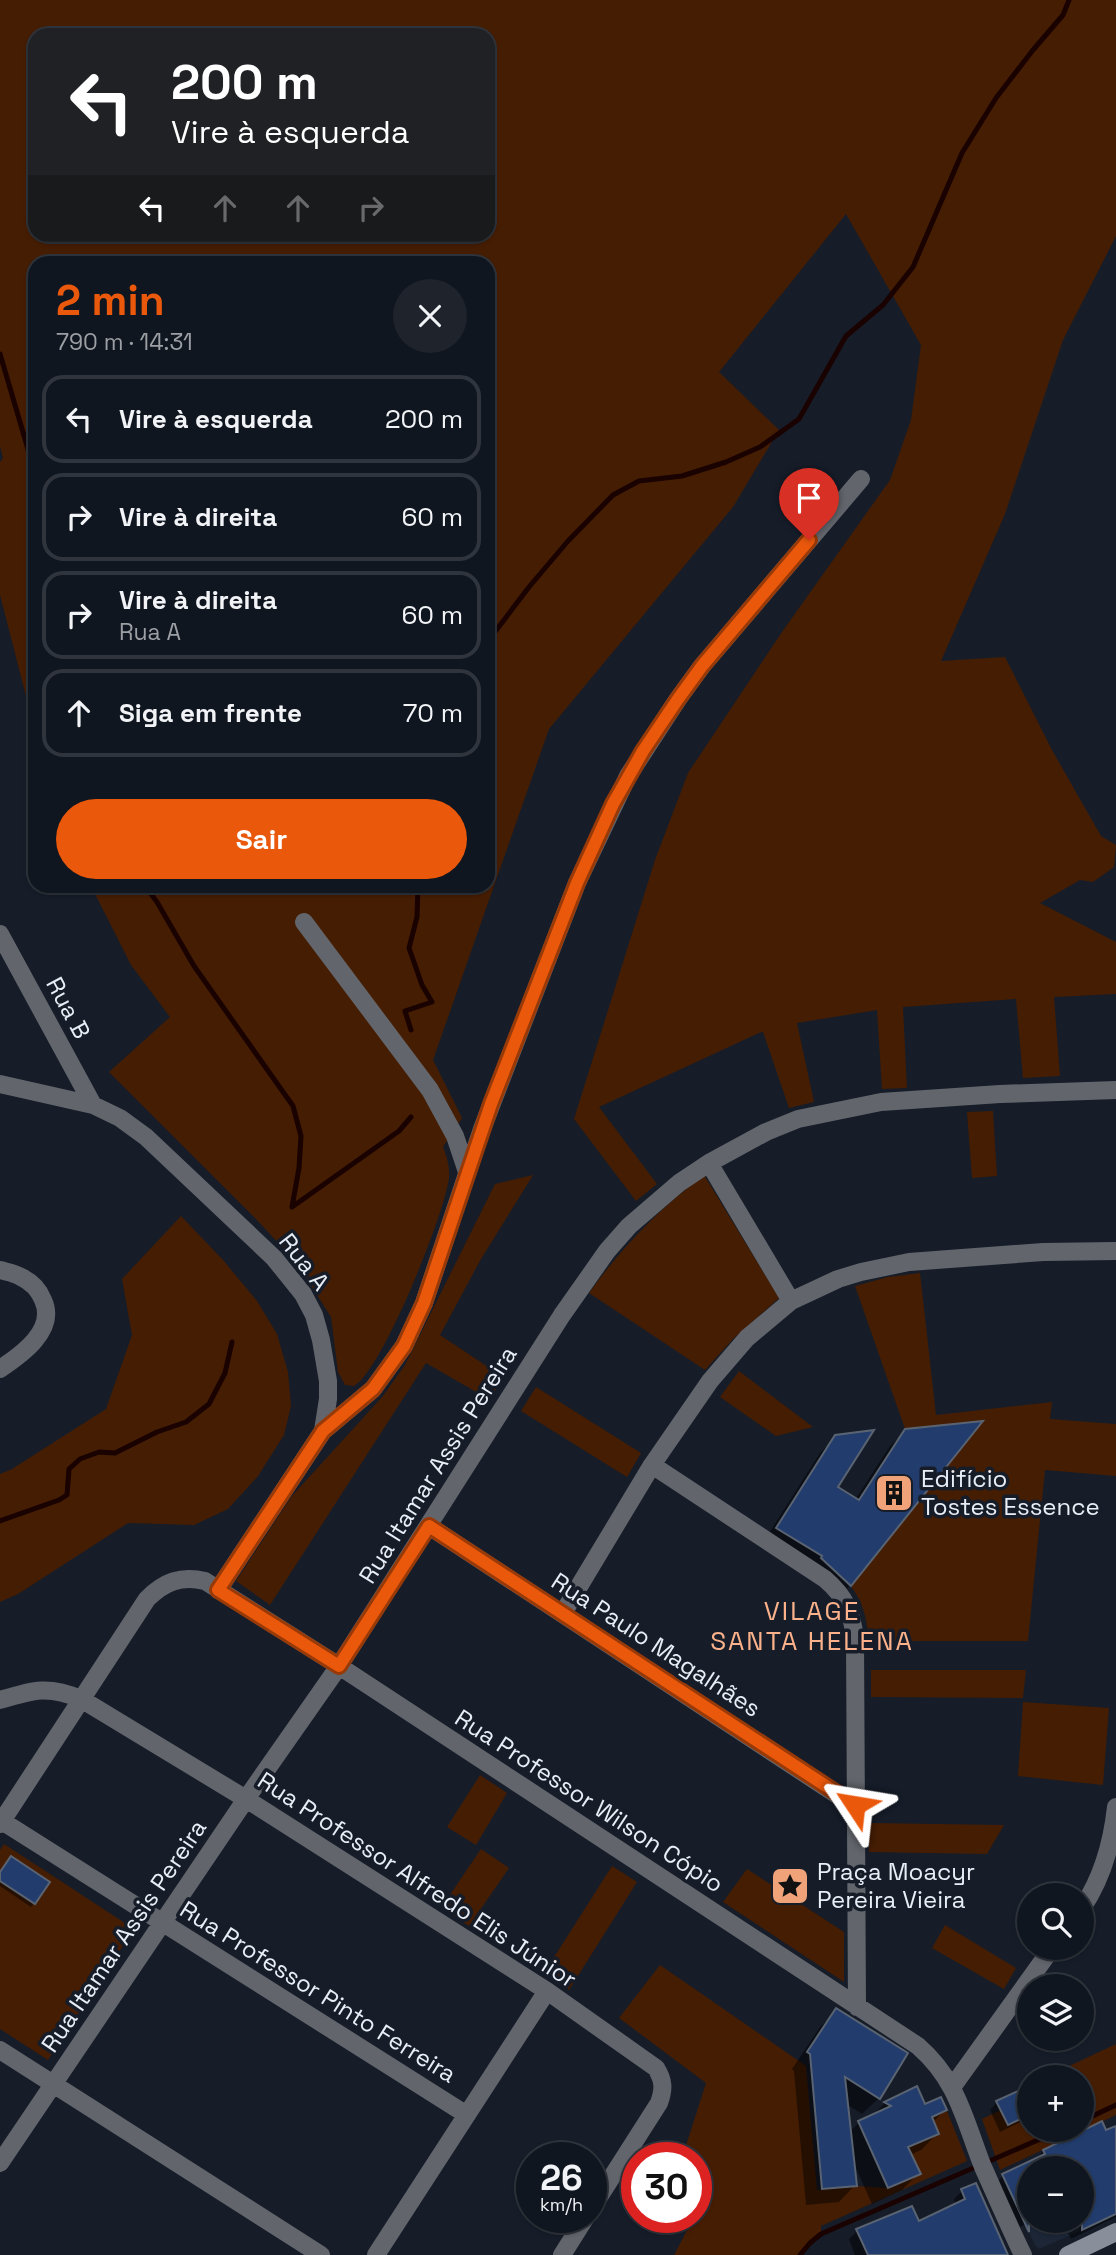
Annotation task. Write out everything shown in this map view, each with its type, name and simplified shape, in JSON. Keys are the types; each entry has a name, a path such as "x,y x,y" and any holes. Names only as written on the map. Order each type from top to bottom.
{"main road":[{"path":"1068,2255 1116,2232"}],"street":[{"path":"323,1431 373,1389 404,1346 424,1303 482,1129 577,883 628,776 702,666 861,479"},
{"path":"304,922 430,1090 454,1136 467,1172"},
{"name":"Rua B","path":"0,934 93,1105"},
{"name":"Rua A","path":"0,1084 93,1105 120,1118 146,1137 274,1258 303,1294 314,1315 326,1362 328,1399 323,1431 218,1590"},
{"name":"Rua Itamar Assis Pereira","path":"0,2164 339,1666 562,1315 607,1251 651,1205 709,1163 766,1132 798,1119 881,1102 1116,1090"},
{"path":"709,1163 791,1301"},
{"path":"563,1613 652,1465 722,1367 747,1338 791,1301 838,1279 909,1262 1043,1252 1116,1251"},
{"path":"0,1270 21,1277 38,1289 46,1305 46,1324 16,1359 0,1369"},
{"path":"652,1465 825,1579 844,1598 850,1609 855,1639 857,2007"},
{"name":"Rua Paulo Magalhães","path":"429,1526 855,1805"},
{"name":"Rua Professor Wilson Cópio","path":"81,1699 147,1599 172,1581 183,1578 205,1581 918,2046 939,2066 953,2086 982,2164 1023,2255"},
{"name":"Rua Professor Alfredo Elis Júnior","path":"0,1700 43,1689 62,1691 81,1699 246,1799 547,1991 656,2067 663,2080 659,2103 607,2184"},
{"path":"1,1822 81,1699"},
{"path":"1094,1886 1109,1850 1116,1807"},
{"name":"Rua Professor Pinto Ferreira","path":"1,1822 467,2115"},
{"path":"953,2086 1043,1960"},
{"path":"376,2255 547,1991"},
{"path":"0,2050 321,2255"},
{"path":"562,2255 576,2233"}],"shaded area":[{"path":"0,0 1116,0 1116,236 1063,340 1005,514 941,661 1005,657 1052,750 1101,836 1116,845 1114,867 1093,882 1080,880 1040,903 1116,942 1116,994 1054,997 1060,1076 1023,1078 1016,999 903,1007 907,1088 882,1089 877,1010 797,1023 814,1102 789,1108 763,1032 759,1033 599,1107 657,1184 636,1201 574,1119 655,860 688,773 782,632 890,480 911,420 921,345 846,214 719,372 779,430 733,507 549,729 495,883 495,256 28,256 28,704 0,595 0,462 3,458 0,446"},
{"path":"95,893 492,893 433,1060 462,1118 443,1147 449,1170 445,1196 425,1255 395,1323 366,1374 354,1386 345,1385 338,1372 331,1317 284,1249 109,1072 170,1017 131,965"},
{"path":"993,1111 997,1176 972,1178 967,1112"},
{"path":"533,1175 481,1259 440,1335 503,1377 490,1400 426,1363 270,1605 236,1581 291,1497 383,1396 405,1365 495,1184"},
{"path":"704,1175 779,1298 733,1339 705,1370 589,1293 642,1230"},
{"path":"181,1216 257,1301 277,1334 288,1372 291,1406 284,1435 258,1476 228,1509 194,1525 128,1523 18,1594 0,1602 0,1474 106,1409 132,1335 122,1279"},
{"path":"920,1273 936,1415 1052,1402 1050,1419 1116,1424 1116,1476 1045,1470 1028,1641 868,1641 864,1612 851,1586 982,1422 905,1429 855,1286 888,1277"},
{"path":"739,1371 813,1427 776,1436 720,1397"},
{"path":"536,1387 641,1453 627,1477 521,1411"},
{"path":"871,1670 1026,1670 1023,1698 871,1697"},
{"path":"1023,1702 1109,1708 1103,1785 1018,1776"},
{"path":"480,1775 507,1793 476,1845 447,1827"},
{"path":"869,1823 1004,1825 987,1854 869,1852"},
{"path":"4,1844 134,1929 48,2060 0,2029 0,1850"},
{"path":"481,1849 509,1868 469,1926 441,1908"},
{"path":"612,1866 637,1882 569,1990 544,1973"},
{"path":"747,1869 844,1932 844,1982 723,1902"},
{"path":"945,1925 1016,1968 1004,1989 932,1948"},
{"path":"660,1965 806,2066 817,2190 857,2186 888,2188 920,2174 908,2147 939,2134 932,2117 947,2111 967,2161 821,2226 821,2234 800,2255 674,2255 686,2233 712,2233 712,2142 687,2142 706,2083 619,2018"},
{"path":"1116,2044 1116,2115 1094,2125 1094,2065 1071,2065"},
{"path":"1001,2110 1008,2125 1017,2121 1017,2142 1059,2142 1030,2156 1017,2156 1017,2162 1000,2170 982,2119"},
{"path":"1030,2233 1075,2233 1039,2249"}],"building":[{"name":"Edifício Tostes Essence","path":"983,1421 851,1586 821,1558 822,1556 776,1528 835,1435 874,1430 838,1487 859,1500 905,1429"},
{"path":"11,1856 50,1882 35,1904 0,1881 0,1872"},
{"path":"836,2008 908,2053 880,2099 845,2077 857,2186 822,2189 810,2054 807,2052"},
{"path":"917,2086 925,2104 941,2097 947,2110 932,2117 939,2134 908,2147 921,2174 888,2188 858,2121 891,2106 884,2102"},
{"path":"1017,2091 1017,2121 1008,2125 996,2101"},
{"path":"1102,2121 1106,2130 1116,2126 1116,2214 1094,2224 1094,2156 1041,2156 1045,2154 1043,2150 1059,2142 1094,2142 1094,2125"},
{"path":"1017,2167 1017,2206 1002,2174"},
{"path":"976,2183 1008,2255 868,2255 856,2229 912,2206 919,2221 965,2199 961,2189"}],"waterway":[{"path":"495,632 568,541 613,495 639,481 682,476 726,462 760,447 799,419 846,336 883,305 913,267 962,153 996,98 1063,15 1069,0"},
{"path":"0,354 28,449"},
{"path":"150,893 194,966 293,1106 301,1136 292,1207"},
{"path":"411,1030 405,1011 432,1002 422,985 409,948 417,917 418,893"},
{"path":"292,1207 399,1131 411,1117"},
{"path":"0,1521 67,1495 69,1469 80,1459 99,1452 115,1453 157,1432 186,1422 209,1404 225,1373 232,1342"},
{"path":"1094,2115 1116,2105"},
{"path":"800,2255 821,2234 1033,2142"}],"place":[{"name":"Edifício Tostes Essence","path":"894,1493"},
{"name":"Praça Moacyr Pereira Vieira","path":"790,1886"}],"district":[{"name":"VILAGE SANTA HELENA","path":"812,1626"}],"route":[{"path":"809,540 702,666 643,751 613,804 577,883 491,1104 424,1303 395,1362 373,1389 323,1431 218,1590 339,1666 429,1526 855,1805"}]}
